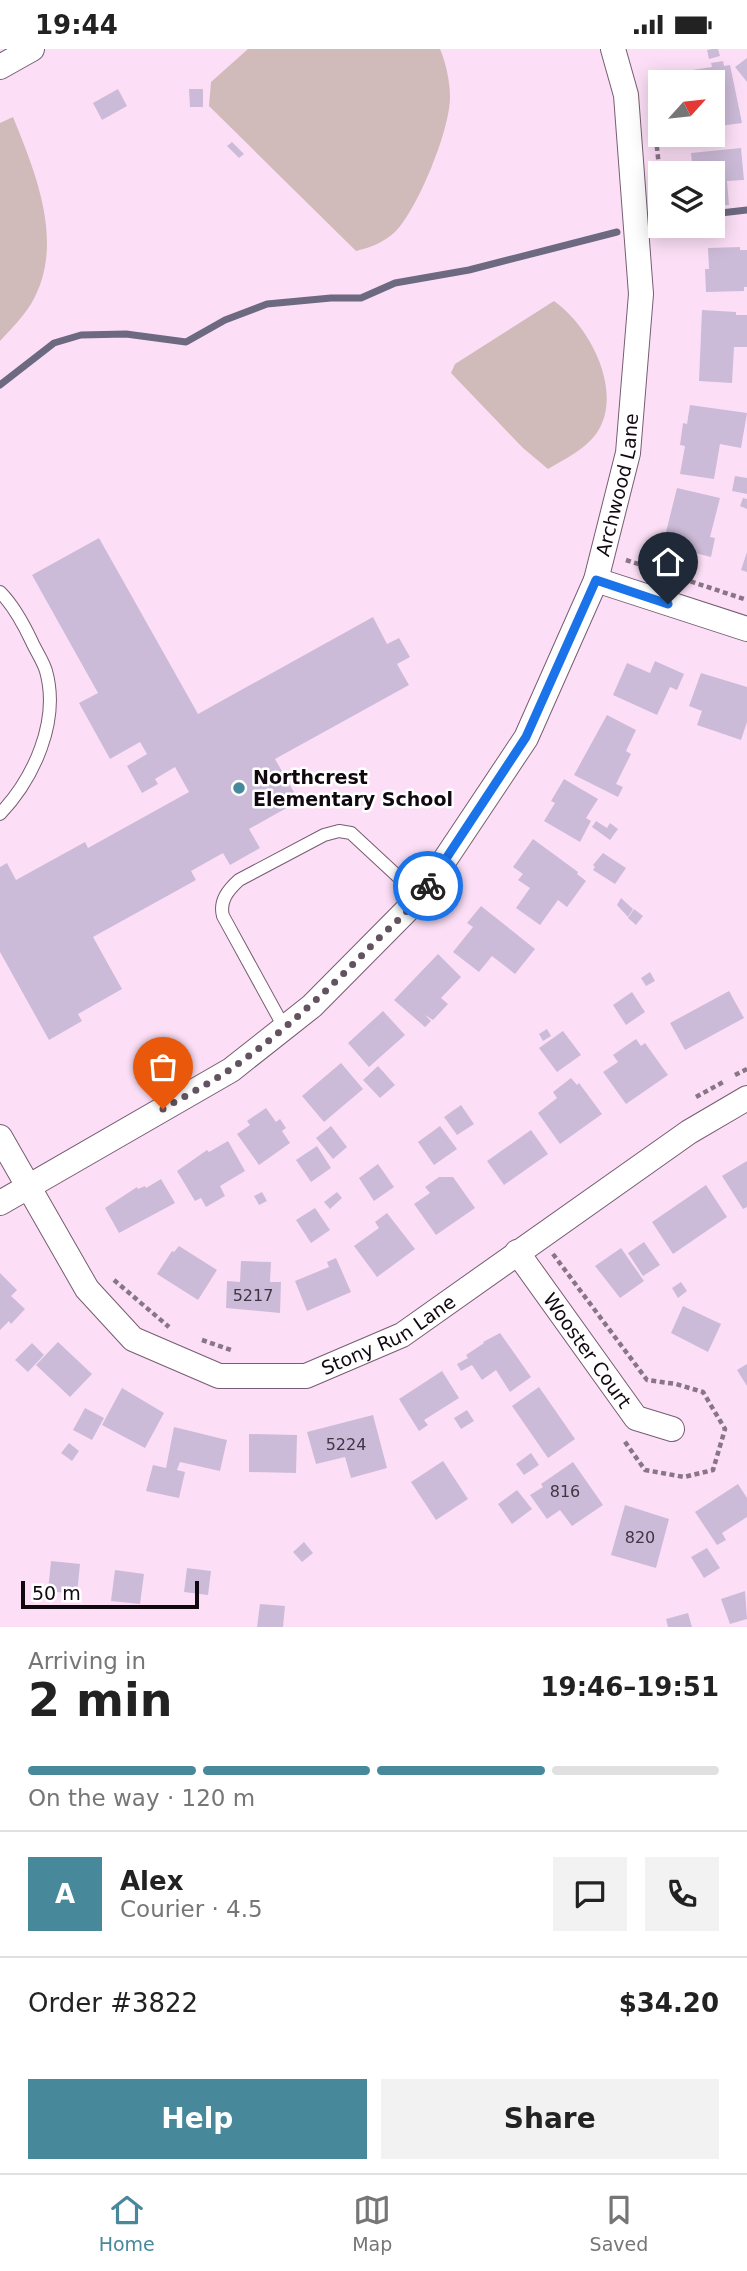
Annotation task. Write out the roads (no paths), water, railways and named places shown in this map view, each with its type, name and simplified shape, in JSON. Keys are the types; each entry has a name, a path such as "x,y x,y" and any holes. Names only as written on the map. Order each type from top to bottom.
{"street":[{"path":"0,67 32,49"},
{"name":"Archwood Lane","path":"0,1203 231,1070 317,1001 420,897 526,737 596,580 628,453 641,294 626,95 613,49"},
{"path":"596,580 747,629"},
{"name":"Stony Run Lane","path":"0,1137 87,1289 134,1339 219,1376 306,1376 402,1335 689,1132 747,1098"},
{"name":"Wooster Court","path":"517,1252 636,1418 672,1429"}],"lane":[{"path":"0,592 26,629 46,671 51,710 43,744 18,795 0,814"},
{"path":"285,1029 223,916 223,901 239,880 313,841 340,831 351,833 420,897"}],"waterway":[{"path":"725,213 747,210"},
{"path":"0,385 54,343 81,335 126,334 186,342 225,320 267,304 361,298 395,283 469,270 617,232"}],"place":[{"name":"Northcrest Elementary School","path":"239,788"}]}
